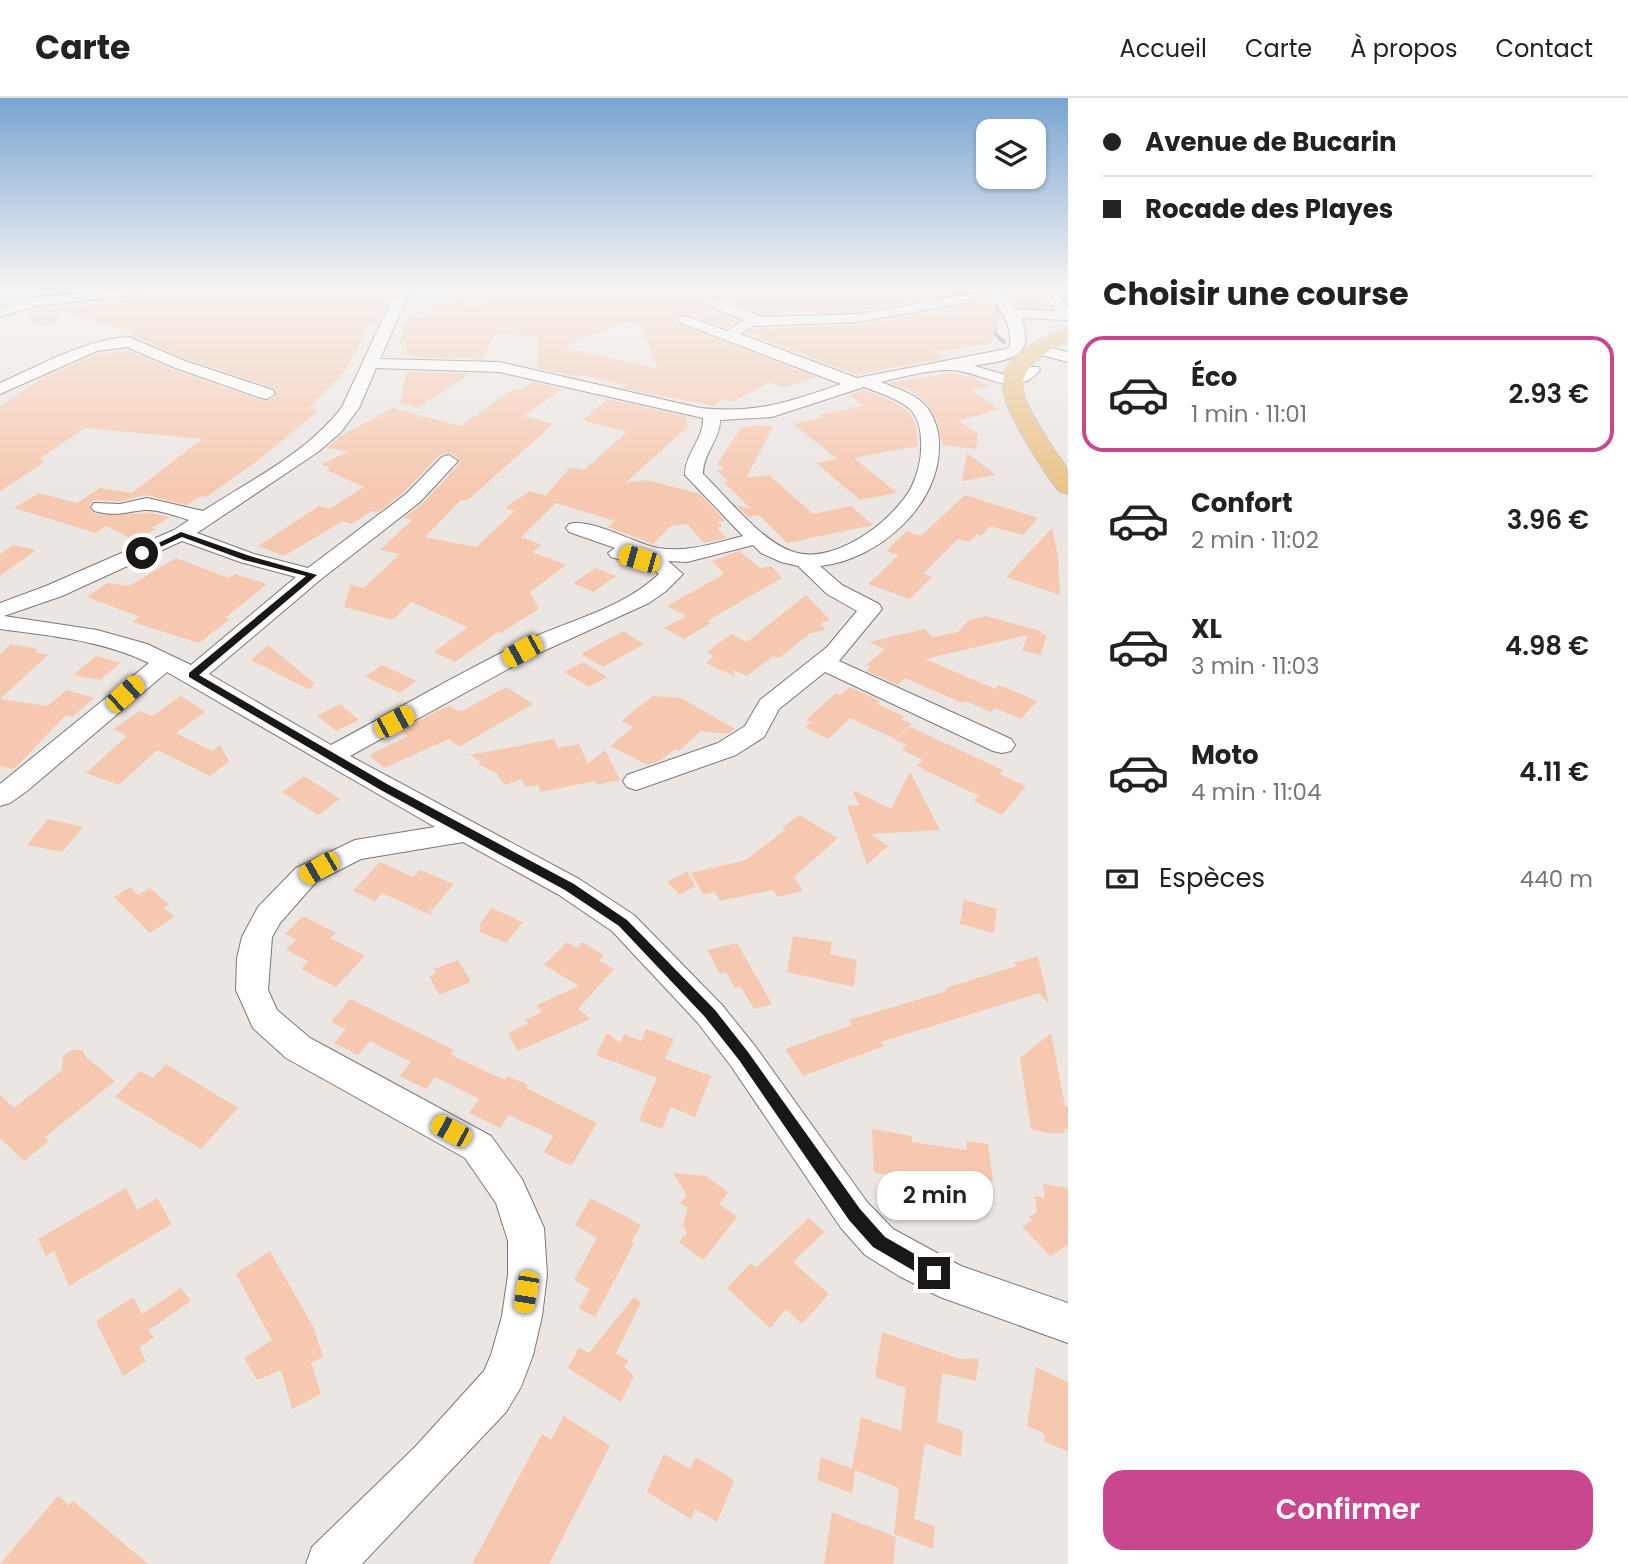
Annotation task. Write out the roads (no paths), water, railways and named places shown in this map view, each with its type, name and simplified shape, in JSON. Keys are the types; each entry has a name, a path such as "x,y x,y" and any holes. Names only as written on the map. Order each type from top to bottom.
{"main road":[{"path":"1042,354 1019,362 1020,379 1016,406 1067,481"}],"street":[{"path":"0,389 78,354"},
{"path":"156,354 179,365 267,394"},
{"path":"5,619 33,609 42,597 181,534 284,468 335,428 350,408 375,354"},
{"path":"711,415 711,431 692,463 694,475 768,549 788,558 805,561 830,559 848,553 872,539 917,494 923,481 930,445 929,431 922,415 916,407 861,382 780,354"},
{"path":"371,363 499,367 711,415 743,416 776,413 861,382 1001,354"},
{"path":"956,364 1020,379"},
{"path":"193,675 312,575 413,498 449,461"},
{"path":"101,507 120,510 147,504 208,518"},
{"path":"576,528 655,554 687,556 758,538"},
{"path":"181,534 247,558 312,575"},
{"path":"331,756 522,651 628,604 663,584 672,574 660,565 618,553"},
{"path":"636,782 727,749 755,731 769,705 852,634 871,609 817,578 805,561"},
{"path":"42,597 47,610 89,635"},
{"path":"5,619 89,635 139,649 193,675 331,756 569,887 623,923 671,970 743,1056 854,1214 879,1242 954,1283 997,1300 1065,1318"},
{"path":"0,797 18,785 165,662"},
{"path":"822,662 1002,745"},
{"path":"329,1564 453,1438 498,1387 517,1340 526,1292 527,1241 514,1203 497,1171 478,1147 298,1048 265,1019 252,990 253,958 257,937 268,915 306,875 355,850 466,832"}]}
